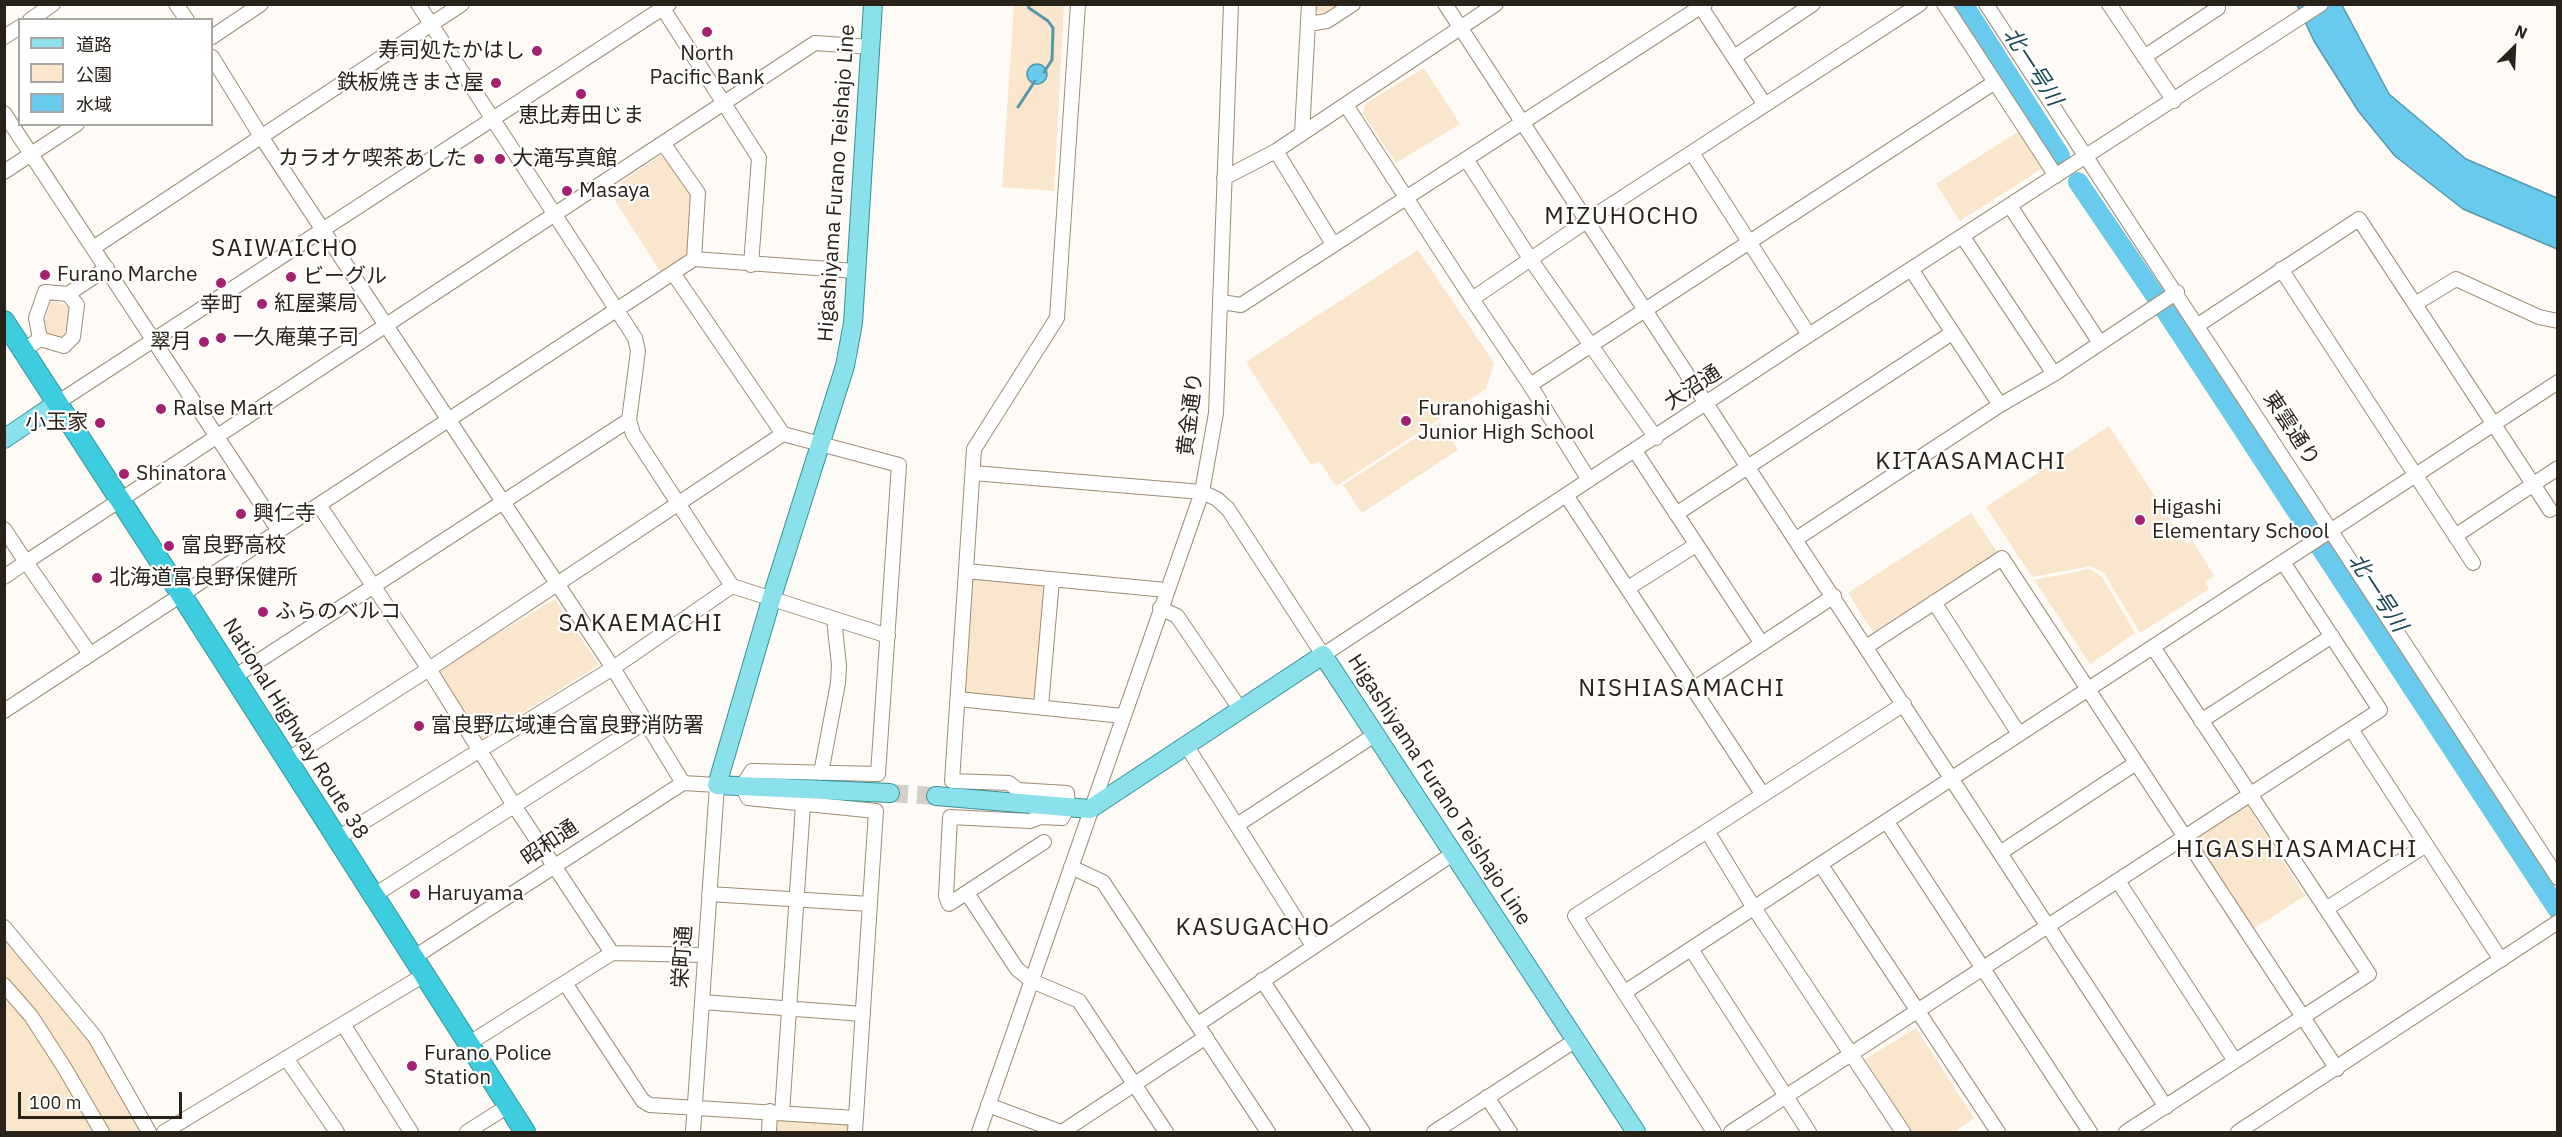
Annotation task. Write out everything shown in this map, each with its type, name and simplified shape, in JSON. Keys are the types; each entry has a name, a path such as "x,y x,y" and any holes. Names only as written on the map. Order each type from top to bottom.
{"highway":[{"name":"National Highway Route 38","path":"4,321 122,501 525,1132"}],"main road":[{"name":"Higashiyama Furano Teishajo Line","path":"717,784 771,600 845,366 853,323 873,4"},
{"path":"4,439 57,404"},
{"name":"Higashiyama Furano Teishajo Line","path":"1090,808 1323,655 1636,1132"},
{"path":"717,784 890,793"},
{"path":"936,796 1090,808"}],"street":[{"path":"33,18 53,4"},
{"path":"176,4 186,18"},
{"path":"213,36 261,4"},
{"path":"418,4 635,338 638,351 629,420 633,434 732,586 888,636"},
{"path":"93,248 462,4"},
{"path":"1044,842 949,904 946,896 950,817 1030,821 1040,817 1062,818 1068,806 1067,793 1018,790 1009,783 952,781 974,449 1057,318 1078,4"},
{"name":"黄金通り","path":"979,1132 1202,492 1216,413 1231,4"},
{"path":"1302,133 1309,4"},
{"path":"1308,24 1327,21 1353,4"},
{"path":"1445,4 2166,1107"},
{"path":"1224,178 1276,151 1496,4"},
{"path":"1734,57 1813,4"},
{"path":"1472,299 1588,220 1920,4"},
{"path":"1944,4 2056,176"},
{"name":"東雲通り","path":"1986,4 2198,325 2320,538 2558,878"},
{"path":"2109,4 2174,101"},
{"path":"2144,57 2218,8 2216,4"},
{"name":"大沼通","path":"1323,655 1708,404 1809,335 2321,4"},
{"path":"1221,302 1241,304 1702,5 1765,105"},
{"path":"57,404 664,6 759,158 751,265"},
{"path":"4,37 18,28"},
{"path":"4,577 816,43 871,47"},
{"path":"213,59 262,138 613,668 673,763 683,783 717,784"},
{"path":"1530,385 1995,82"},
{"path":"1346,105 1530,385 1589,480"},
{"path":"4,113 279,531"},
{"path":"4,172 74,126"},
{"path":"663,143 698,193 694,259"},
{"path":"1276,151 1333,244"},
{"path":"1692,153 1809,335"},
{"path":"1466,159 1531,260 1656,438"},
{"path":"2010,206 2100,343"},
{"path":"2198,325 2359,219 2550,510"},
{"path":"1962,237 2054,374"},
{"path":"4,711 694,259 856,271"},
{"path":"40,339 36,318 45,292 68,294 107,268"},
{"path":"1911,269 2000,405"},
{"path":"2281,269 2473,564"},
{"path":"673,273 783,434 899,465 878,774 752,771 742,786 748,798 876,811 855,1132"},
{"path":"2415,304 2456,279 2539,316 2558,321"},
{"path":"1796,539 2000,405 2054,374 2176,292"},
{"path":"40,339 64,346 73,337 77,305 68,294"},
{"path":"1676,514 1952,333"},
{"path":"23,351 40,339"},
{"path":"1625,992 2558,382"},
{"path":"234,676 629,420"},
{"path":"287,760 429,669 783,434"},
{"path":"1635,451 1762,644"},
{"path":"2455,536 2558,468"},
{"path":"973,473 1202,492 1228,508 1323,655"},
{"path":"1566,495 1763,795"},
{"path":"319,506 429,669 478,750 612,953"},
{"path":"4,529 90,654"},
{"path":"1628,588 1696,545"},
{"path":"1866,647 2002,558 2337,1068"},
{"path":"1731,1132 2380,711 2283,562"},
{"path":"966,572 1166,590"},
{"path":"1041,706 1052,580"},
{"path":"336,839 613,668 732,586"},
{"path":"1692,690 1834,596"},
{"path":"1934,602 2019,734"},
{"path":"1160,608 1178,616 1240,709"},
{"path":"821,773 838,683 839,665 834,619"},
{"path":"2201,721 2332,636"},
{"path":"2126,1132 2369,974 2153,647"},
{"path":"958,699 1123,716"},
{"path":"1714,1132 1575,916 1904,704"},
{"path":"373,896 645,722"},
{"path":"2351,729 2501,960"},
{"path":"1237,825 1376,734"},
{"path":"1186,745 1313,946"},
{"path":"2000,853 2136,763"},
{"name":"昭和通","path":"164,1132 343,1024 555,866 683,783"},
{"name":"栄町通","path":"693,1132 717,784"},
{"path":"769,1132 776,1112 789,1008 803,805"},
{"path":"1887,822 2090,1132"},
{"path":"1707,831 1903,1132"},
{"path":"2326,909 2426,845"},
{"path":"1197,1024 1454,853"},
{"path":"1821,865 1998,1132"},
{"path":"1071,867 1103,882 1268,1132"},
{"path":"2118,881 2235,1061"},
{"path":"967,893 1017,969 1032,981 1078,1001 1166,1132"},
{"path":"709,894 870,904"},
{"path":"2238,1132 2557,923"},
{"path":"4,927 94,1037 150,1132"},
{"path":"1691,949 1809,1132"},
{"path":"468,1044 612,953 704,955"},
{"path":"1262,980 1363,1132"},
{"path":"565,983 643,1101 650,1105 856,1118"},
{"path":"4,985 31,1016 102,1132"},
{"path":"702,1002 863,1014"},
{"path":"343,1024 411,1132"},
{"path":"988,1105 1061,1132 1206,1037"},
{"path":"1434,1132 1576,1040"},
{"path":"286,1058 337,1132"},
{"path":"1487,1097 1510,1132"},
{"path":"467,1132 508,1106"}],"green space":[{"path":"1014,5 1064,5 1054,191 1002,187"},
{"path":"1316,5 1341,5 1325,16 1315,10"},
{"path":"1424,68 1460,124 1396,163 1363,114 1366,103"},
{"path":"2019,131 2043,168 1960,221 1936,184"},
{"path":"661,155 665,156 691,194 690,254 661,273 609,191"},
{"path":"1418,250 1494,363 1486,389 1336,486 1319,461 1311,465 1246,362"},
{"path":"51,300 72,307 63,339 41,333"},
{"path":"1440,422 1458,450 1362,513 1343,485"},
{"path":"2109,426 2186,544 2192,540 2214,576 2205,582 2209,589 2140,633 2104,573 2091,566 2032,577 1986,507"},
{"path":"1971,513 1997,552 1873,632 1848,593"},
{"path":"2090,569 2102,577 2135,633 2090,664 2034,580"},
{"path":"973,578 1044,584 1035,700 964,693"},
{"path":"555,599 599,665 482,738 438,670"},
{"path":"2247,805 2305,896 2253,929 2195,838"},
{"path":"4,927 67,1001 149,1132 5,1132"},
{"path":"1916,1028 1974,1118 1954,1132 1911,1132 1865,1059"},
{"path":"774,1117 851,1123 850,1132 773,1132"}],"water":[{"path":"2297,5 2342,5 2389,94 2466,159 2557,198 2557,249 2463,209 2395,156 2359,112 2314,41"},
{"path":"1037,64 1044,67 1047,74 1044,81 1037,84 1030,81 1027,74 1030,67"}],"waterway":[{"path":"1028,4 1029,8 1048,21 1053,28 1052,60 1044,72"},
{"name":"北一号川","path":"1963,4 2060,156"},
{"path":"1018,107 1035,81"},
{"name":"北一号川","path":"2078,182 2165,310 2558,910"}],"tunnel":[{"path":"890,793 936,796"}],"place":[{"name":"North Pacific Bank","path":"707,32"},
{"name":"寿司処たかはし","path":"537,51"},
{"name":"鉄板焼きまさ屋","path":"496,83"},
{"name":"恵比寿田じま","path":"581,94"},
{"name":"カラオケ喫茶あした","path":"479,159"},
{"name":"大滝写真館","path":"500,159"},
{"name":"Masaya","path":"567,191"},
{"name":"Furano Marche","path":"45,275"},
{"name":"ビーグル","path":"291,277"},
{"name":"幸町","path":"221,283"},
{"name":"紅屋薬局","path":"262,304"},
{"name":"一久庵菓子司","path":"221,338"},
{"name":"翠月","path":"204,342"},
{"name":"Ralse Mart","path":"161,409"},
{"name":"Furanohigashi Junior High School","path":"1406,421"},
{"name":"小玉家","path":"100,423"},
{"name":"Shinatora","path":"124,474"},
{"name":"興仁寺","path":"241,514"},
{"name":"Higashi Elementary School","path":"2140,520"},
{"name":"富良野高校","path":"169,546"},
{"name":"北海道富良野保健所","path":"97,578"},
{"name":"ふらのベルコ","path":"263,612"},
{"name":"富良野広域連合富良野消防署","path":"419,726"},
{"name":"Haruyama","path":"415,894"},
{"name":"Furano Police Station","path":"412,1066"}],"district":[{"name":"MIZUHOCHO","path":"1622,217"},
{"name":"SAIWAICHO","path":"285,249"},
{"name":"KITAASAMACHI","path":"1971,462"},
{"name":"SAKAEMACHI","path":"641,624"},
{"name":"NISHIASAMACHI","path":"1682,689"},
{"name":"HIGASHIASAMACHI","path":"2297,850"},
{"name":"KASUGACHO","path":"1253,928"}]}
